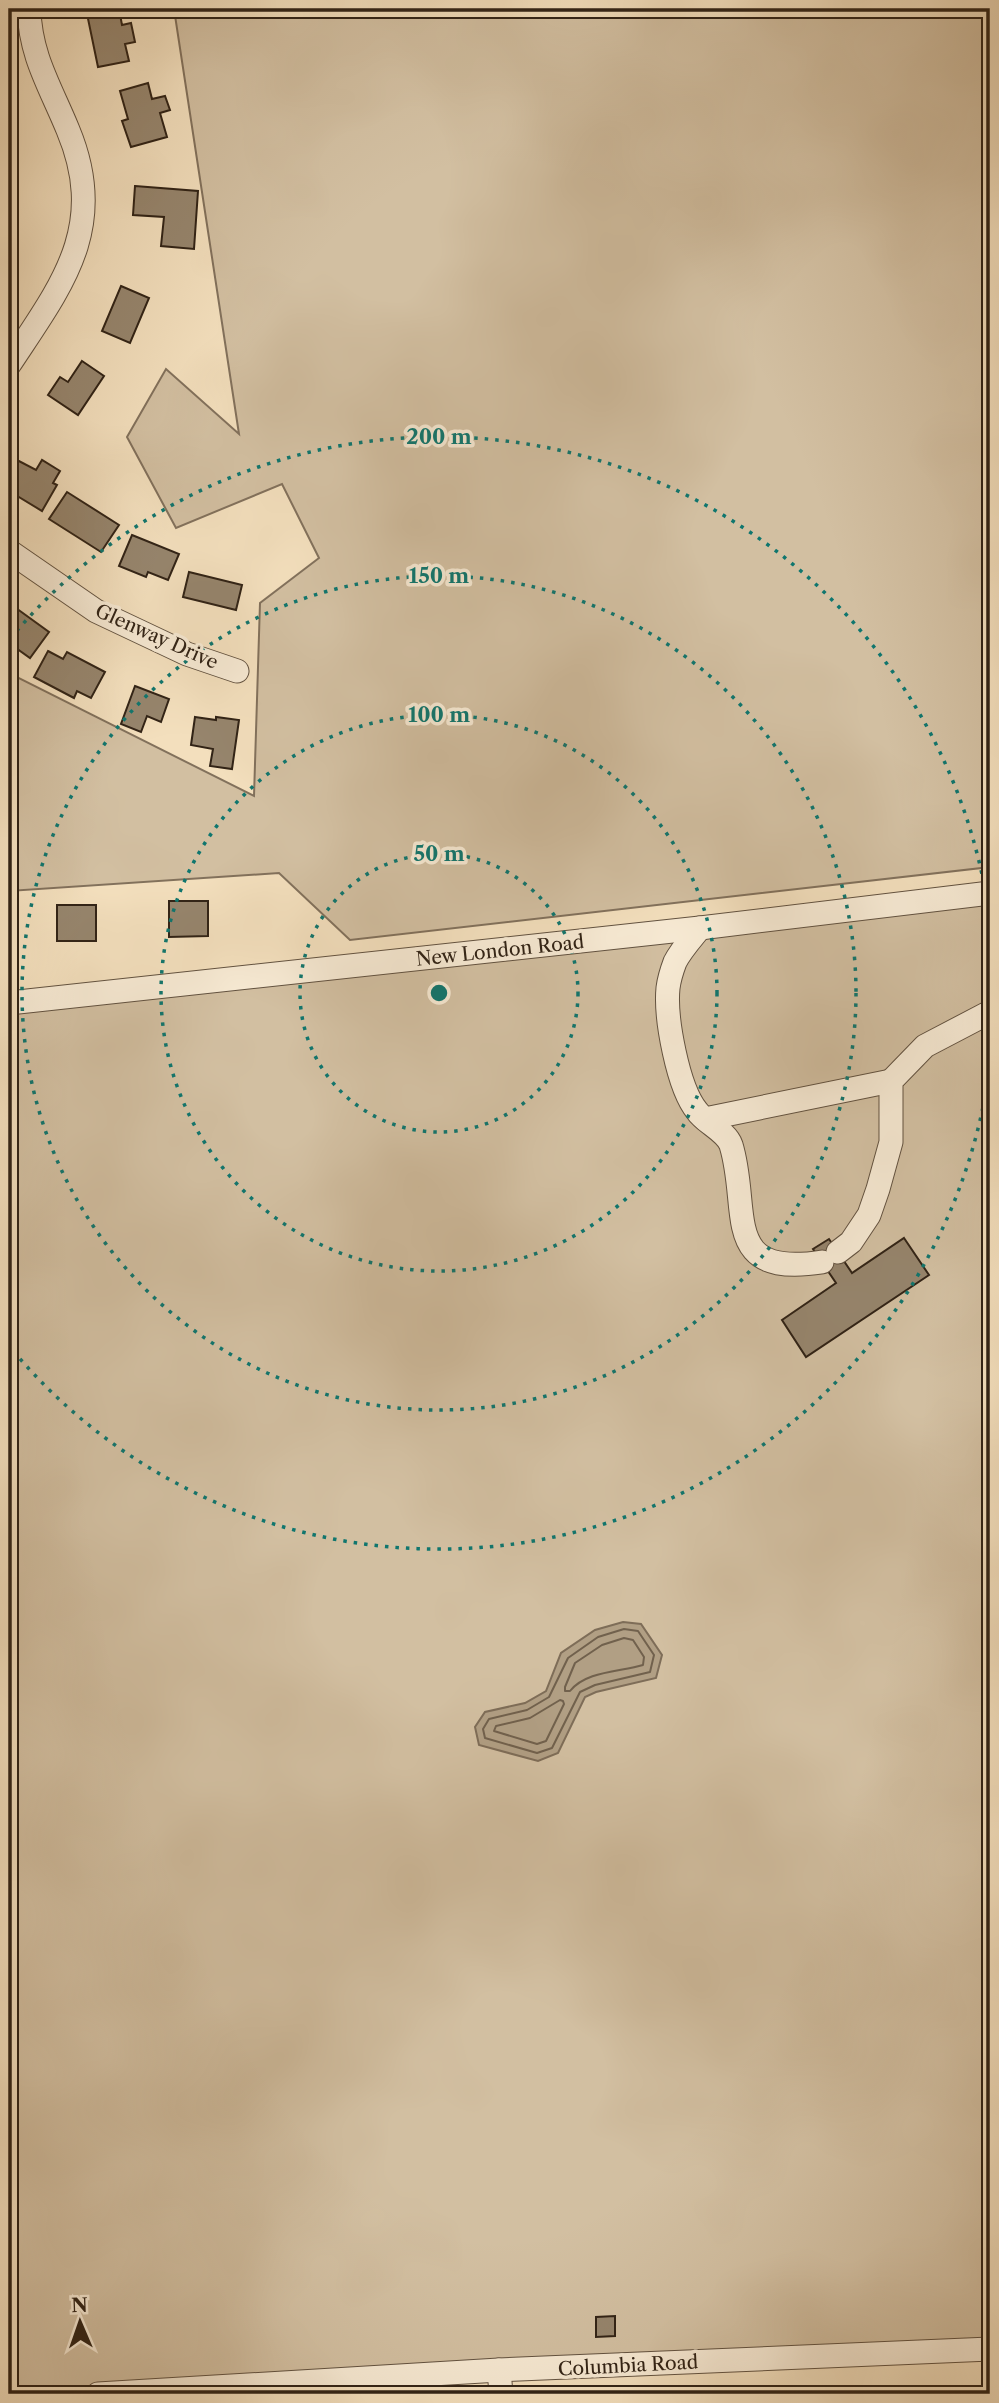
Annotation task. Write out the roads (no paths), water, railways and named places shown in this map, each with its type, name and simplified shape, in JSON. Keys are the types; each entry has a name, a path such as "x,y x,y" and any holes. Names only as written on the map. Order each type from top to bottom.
{"street":[{"path":"9,365 57,292 79,244 85,204 81,164 42,75 30,33 29,9"},
{"name":"Glenway Drive","path":"9,551 96,611 187,654 237,671"},
{"name":"New London Road","path":"9,1003 700,928 990,893"},
{"path":"700,928 676,961 668,988 671,1026 682,1084 697,1112 730,1142 746,1240 758,1256 795,1266 830,1257 850,1242 869,1215 891,1142 891,1081"},
{"path":"705,1119 891,1081 925,1046 990,1012"},
{"name":"Columbia Road","path":"98,2394 499,2370 990,2349"},
{"path":"499,2370 501,2394"}],"water":[{"path":"623,1622 641,1624 662,1655 656,1678 585,1697 558,1753 538,1761 479,1745 475,1727 485,1712 525,1703 546,1691 561,1653 595,1630"}]}
